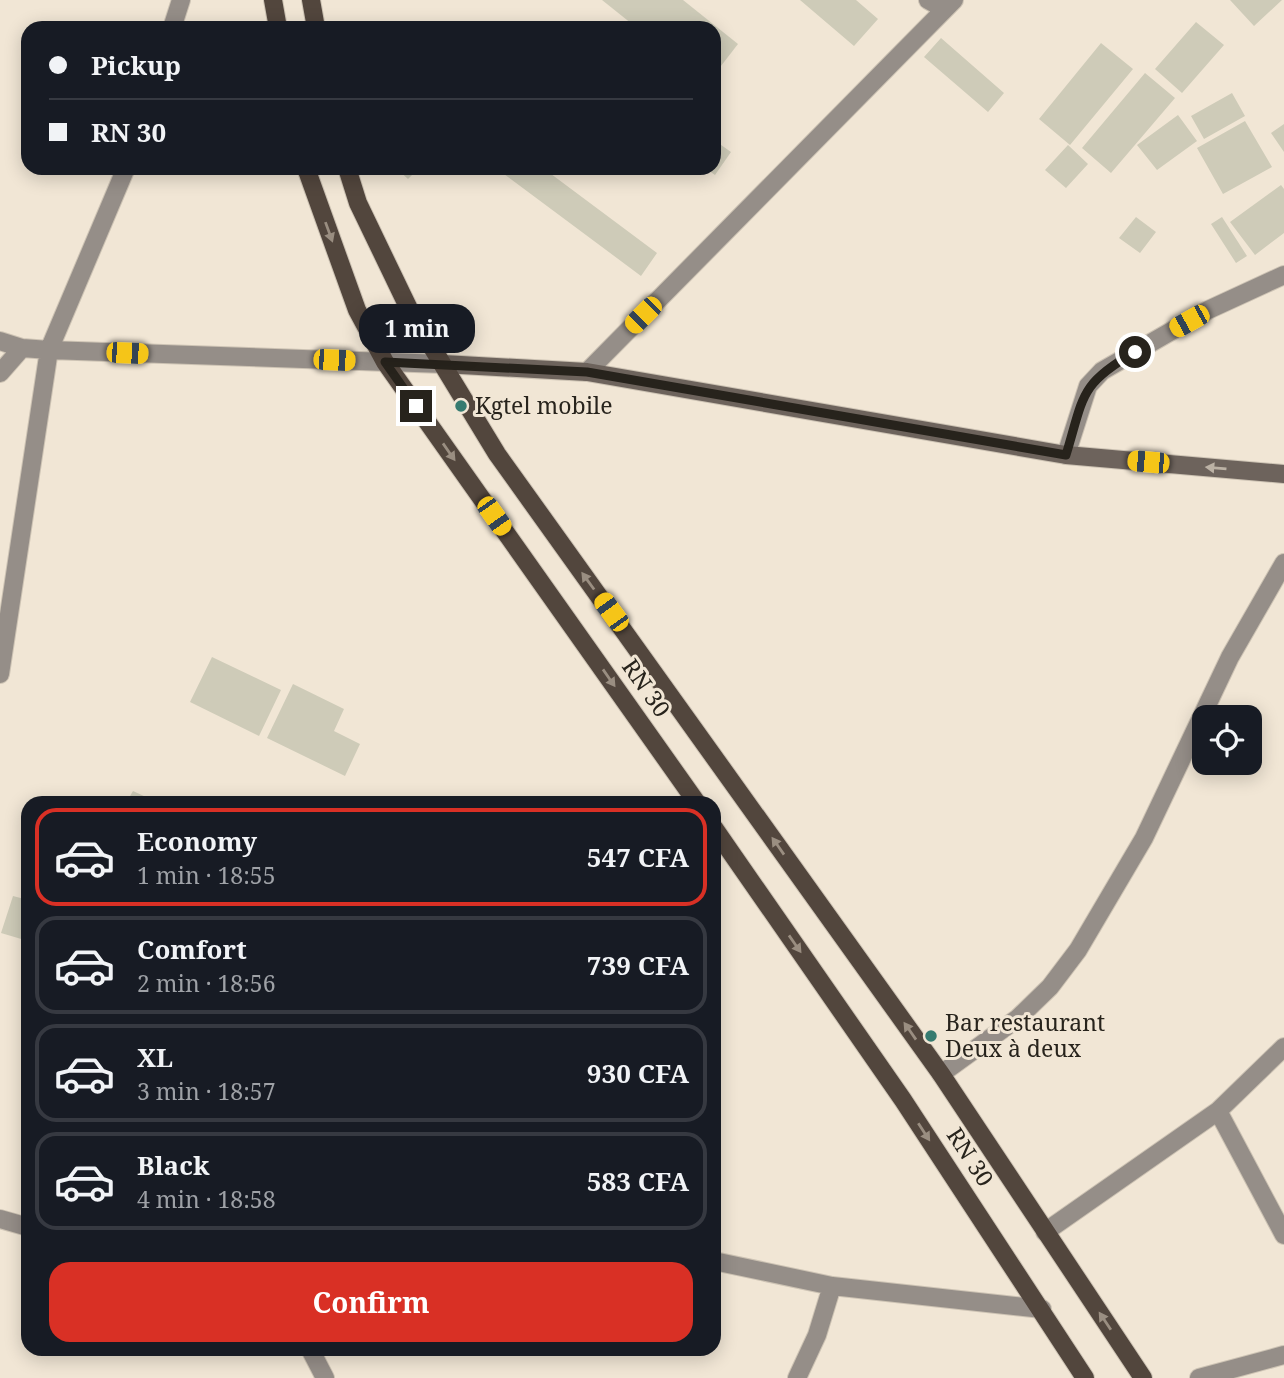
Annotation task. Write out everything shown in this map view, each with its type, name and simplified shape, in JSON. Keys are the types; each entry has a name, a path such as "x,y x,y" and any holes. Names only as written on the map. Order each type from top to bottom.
{"main road":[{"path":"273,0 277,21"},
{"path":"311,0 315,21"},
{"name":"RN 30","path":"309,175 357,310 385,362 692,796"},
{"name":"RN 30","path":"349,175 358,202 410,311 497,454 941,1074 1143,1378"},
{"path":"443,364 587,372 1066,455 1284,474"},
{"name":"RN 30","path":"721,838 903,1100 1086,1378"}],"street":[{"path":"174,21 181,0"},
{"path":"928,0 949,5"},
{"path":"587,372 949,5"},
{"path":"0,674 49,350 123,175"},
{"path":"1066,455 1088,386 1102,371 1208,310 1284,275"},
{"path":"0,341 22,348 49,350 443,364"},
{"path":"0,373 22,348"},
{"path":"941,1074 1018,1018 1050,988 1078,950 1144,838 1230,657 1284,563"},
{"path":"1045,1232 1219,1111 1284,1047"},
{"path":"1219,1111 1284,1235"},
{"path":"0,1219 21,1225"},
{"path":"721,1263 832,1286 1042,1309"},
{"path":"797,1378 817,1335 832,1286"},
{"path":"314,1356 325,1378"},
{"path":"1199,1378 1284,1356"}],"building":[{"path":"602,0 683,0 709,21 628,21"},
{"path":"800,0 856,0 878,19 854,46"},
{"path":"1230,0 1282,0 1254,26"},
{"path":"1196,22 1224,45 1182,93 1155,69"},
{"path":"721,30 738,44 721,66"},
{"path":"941,38 1004,93 988,112 924,57"},
{"path":"1101,43 1133,69 1070,145 1039,119"},
{"path":"1145,73 1175,98 1111,173 1082,148"},
{"path":"1232,93 1245,116 1204,139 1191,116"},
{"path":"1178,115 1197,141 1157,170 1137,145"},
{"path":"1245,121 1272,167 1223,194 1197,148"},
{"path":"1284,124 1284,152 1271,133"},
{"path":"721,145 731,152 721,166"},
{"path":"1068,145 1088,164 1066,188 1045,170"},
{"path":"505,175 552,175 657,253 641,276"},
{"path":"1281,185 1284,189 1284,233 1255,255 1230,222"},
{"path":"1136,217 1156,232 1140,253 1119,238"},
{"path":"1222,217 1247,256 1236,263 1211,224"},
{"path":"212,657 281,690 259,736 190,702"},
{"path":"293,684 344,709 334,731 360,744 345,776 267,738"},
{"path":"133,791 144,796 130,796"},
{"path":"13,896 21,898 21,939 1,933"}],"place":[{"name":"Kgtel mobile","path":"461,406"},
{"name":"Bar restaurant Deux à deux","path":"931,1036"}],"route":[{"path":"416,406 385,362 587,372 1066,455 1088,386 1102,371 1135,352"}]}
